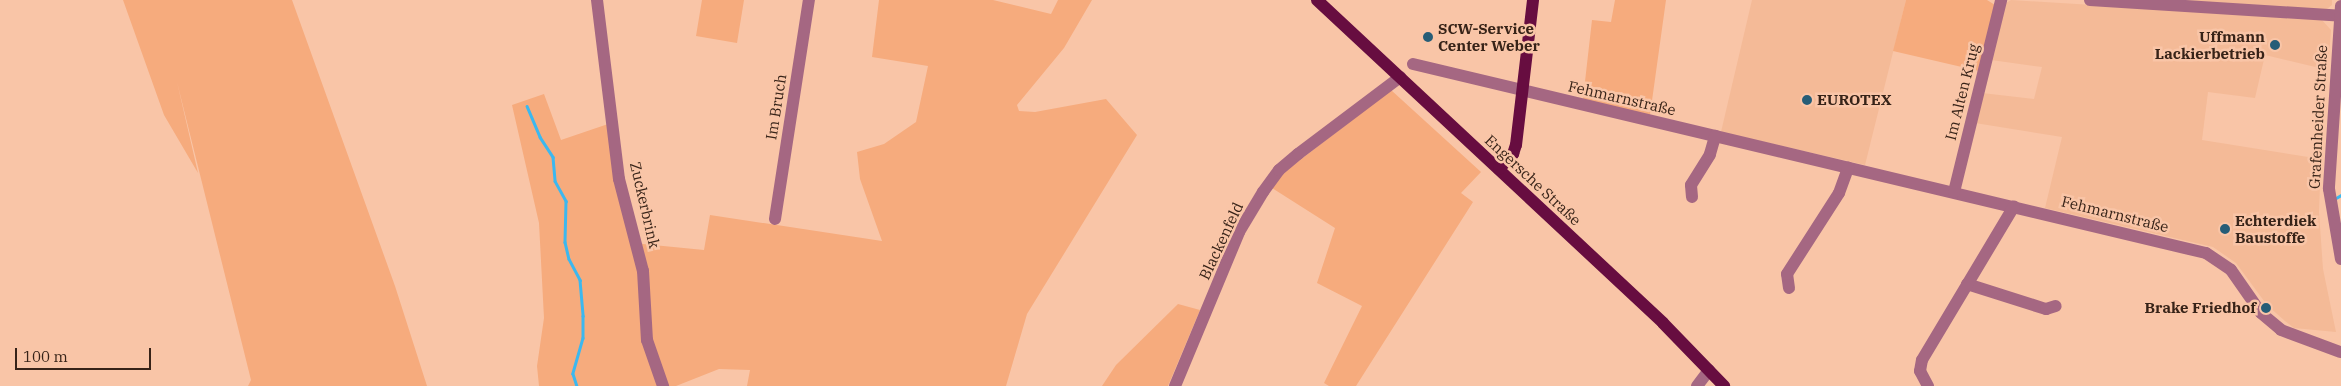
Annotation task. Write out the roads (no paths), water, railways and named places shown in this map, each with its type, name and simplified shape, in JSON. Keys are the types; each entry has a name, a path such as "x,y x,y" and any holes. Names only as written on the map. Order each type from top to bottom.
{"main road":[{"name":"Engersche Straße","path":"1317,0 1498,169 1724,386"},
{"path":"1498,169 1514,150 1533,0"}],"street":[{"name":"Zuckerbrink","path":"597,0 619,179 643,271 648,340 662,386"},
{"name":"Im Bruch","path":"775,219 809,0"},
{"name":"Im Alten Krug","path":"1954,192 2001,0"},
{"path":"2090,0 2340,16"},
{"name":"Grafenheider Straße","path":"2341,6 2329,189 2341,259"},
{"name":"Fehmarnstraße","path":"1413,64 2206,253 2231,270 2261,313 2281,330 2341,351"},
{"name":"Blackenfeld","path":"1175,386 1239,232 1263,192 1279,170 1400,77"},
{"path":"1692,197 1691,185 1710,154 1715,136"},
{"path":"1789,288 1787,274 1839,193 1848,168"},
{"path":"1928,386 1920,371 1922,360 2014,206"},
{"path":"1968,284 2046,309 2056,306"},
{"path":"2341,351 2341,364"},
{"path":"1697,386 1709,370"}],"waterway":[{"path":"527,106 540,137 553,157 555,181 566,201 565,242 569,259 580,280 583,316 583,338 573,374 577,386"},
{"path":"2336,198 2341,195"}],"place":[{"name":"SCW-Service Center Weber","path":"1428,37"},
{"name":"Uffmann Lackierbetrieb","path":"2275,45"},
{"name":"EUROTEX","path":"1807,100"},
{"name":"Echterdiek Baustoffe","path":"2225,229"},
{"name":"Brake Friedhof","path":"2266,308"}]}
